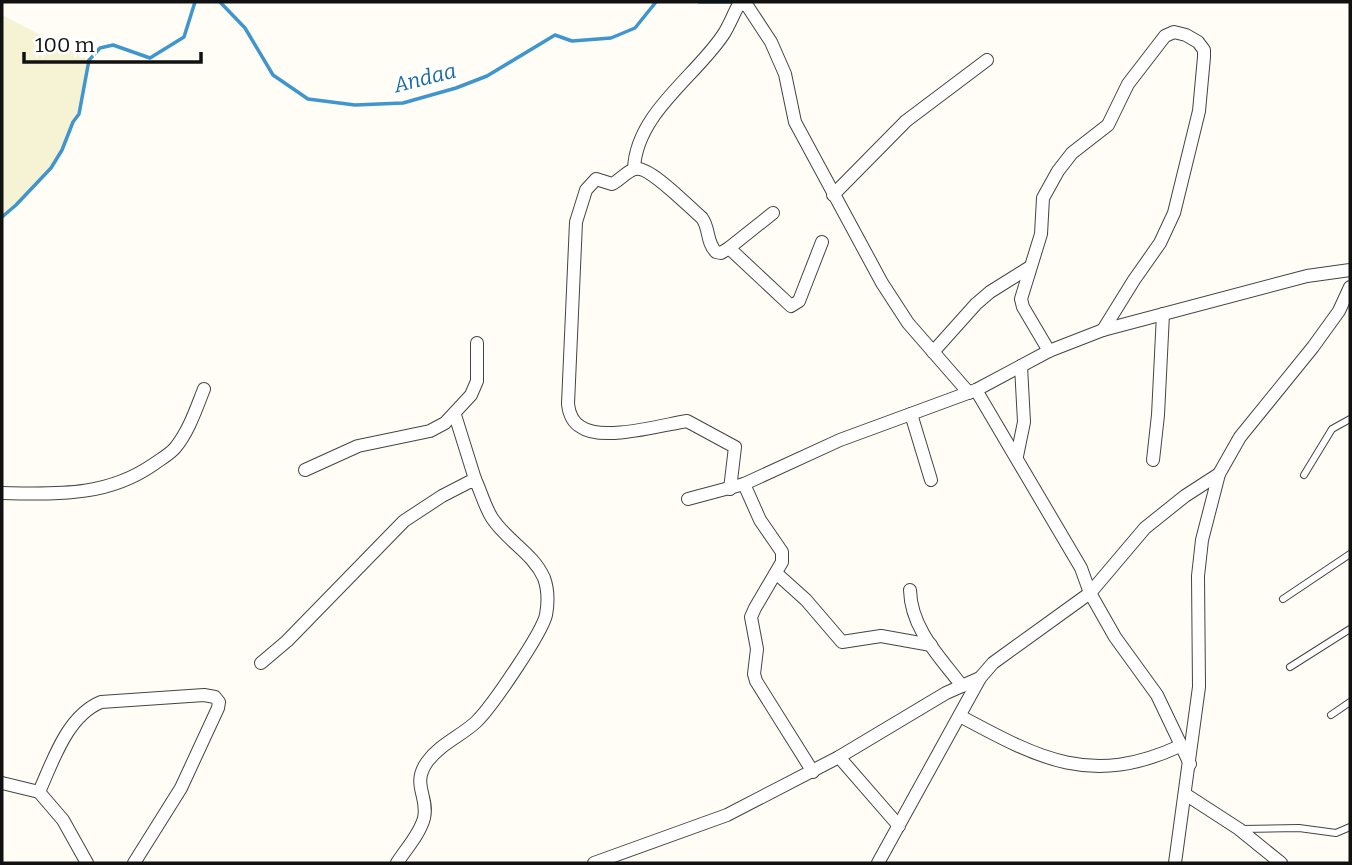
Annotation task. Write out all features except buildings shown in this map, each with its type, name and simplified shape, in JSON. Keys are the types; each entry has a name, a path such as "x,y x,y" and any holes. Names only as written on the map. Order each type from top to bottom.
{"street":[{"path":"634,169 637,149 661,106 723,34 742,3 754,16 778,57 785,74 795,122 882,283 908,323 973,391 1017,456 1115,637 1157,695 1190,764"},
{"path":"1049,351 1021,299 1041,234 1043,198 1072,153 1108,125 1128,84 1165,36 1174,32 1198,42 1204,50 1199,111 1174,213 1160,243 1103,330"},
{"path":"833,195 906,121 987,60"},
{"path":"730,489 735,447 695,424 687,421 629,431 594,433 580,427 570,415 568,404 576,222 586,190 592,182 596,179 612,184 634,169 646,170 702,218 707,226 708,239 716,252 721,253 729,248 773,213"},
{"path":"729,248 792,306 799,301 822,242"},
{"path":"933,352 976,304 1030,267"},
{"path":"688,499 744,484 840,440 973,391 1049,351 1103,330 1307,276 1350,270"},
{"path":"1175,863 1199,687 1198,576 1202,540 1219,474 1240,438 1333,320 1350,287"},
{"path":"1153,460 1163,314"},
{"path":"305,470 358,446 430,431 445,423 471,395 477,381 477,343"},
{"path":"1017,456 1024,422 1021,366"},
{"path":"2,493 94,491 117,484 146,470 174,450 190,424 204,389"},
{"path":"911,414 931,480"},
{"path":"397,863 424,819 425,806 419,782 426,764 436,751 485,713 546,617 547,596 544,579 532,560 492,519 475,479 455,415"},
{"path":"878,863 980,678 993,663 1090,593 1144,528 1219,474"},
{"path":"261,663 287,641 404,521 442,496 475,479"},
{"path":"744,484 760,520 782,552 782,562 751,617 757,649 754,674 813,772"},
{"path":"776,573 806,600 842,642 881,636 931,645"},
{"path":"910,590 913,614 931,645 962,686"},
{"path":"599,863 727,815 813,772 946,693 980,678"},
{"path":"39,792 60,747 76,721 89,707 101,702 204,695 215,697 219,702 218,708 181,788 134,863"},
{"path":"960,716 1039,756 1066,763 1120,765 1157,757 1180,746"},
{"path":"839,757 900,826"},
{"path":"2,783 39,792 63,820 87,863"},
{"path":"1185,794 1239,829 1281,863"}],"lane":[{"path":"1304,475 1332,429 1350,418"},
{"path":"1283,599 1350,554"},
{"path":"1290,667 1350,629"},
{"path":"1331,715 1350,702"},
{"path":"1239,829 1299,828 1336,833 1350,827"}],"shaded area":[{"path":"2,15 89,60 79,114 72,122 62,150 51,168 2,217"}],"waterway":[{"name":"Andaa","path":"2,217 51,168 62,150 79,114 89,60 100,48 113,45 150,58 184,37 195,2"},
{"name":"Andaa","path":"220,2 245,28 273,75 308,99 355,105 403,103 456,88 487,76 555,35 572,41 611,38 635,28 656,2"},
{"name":"Andaa","path":"699,2 738,2"}]}
